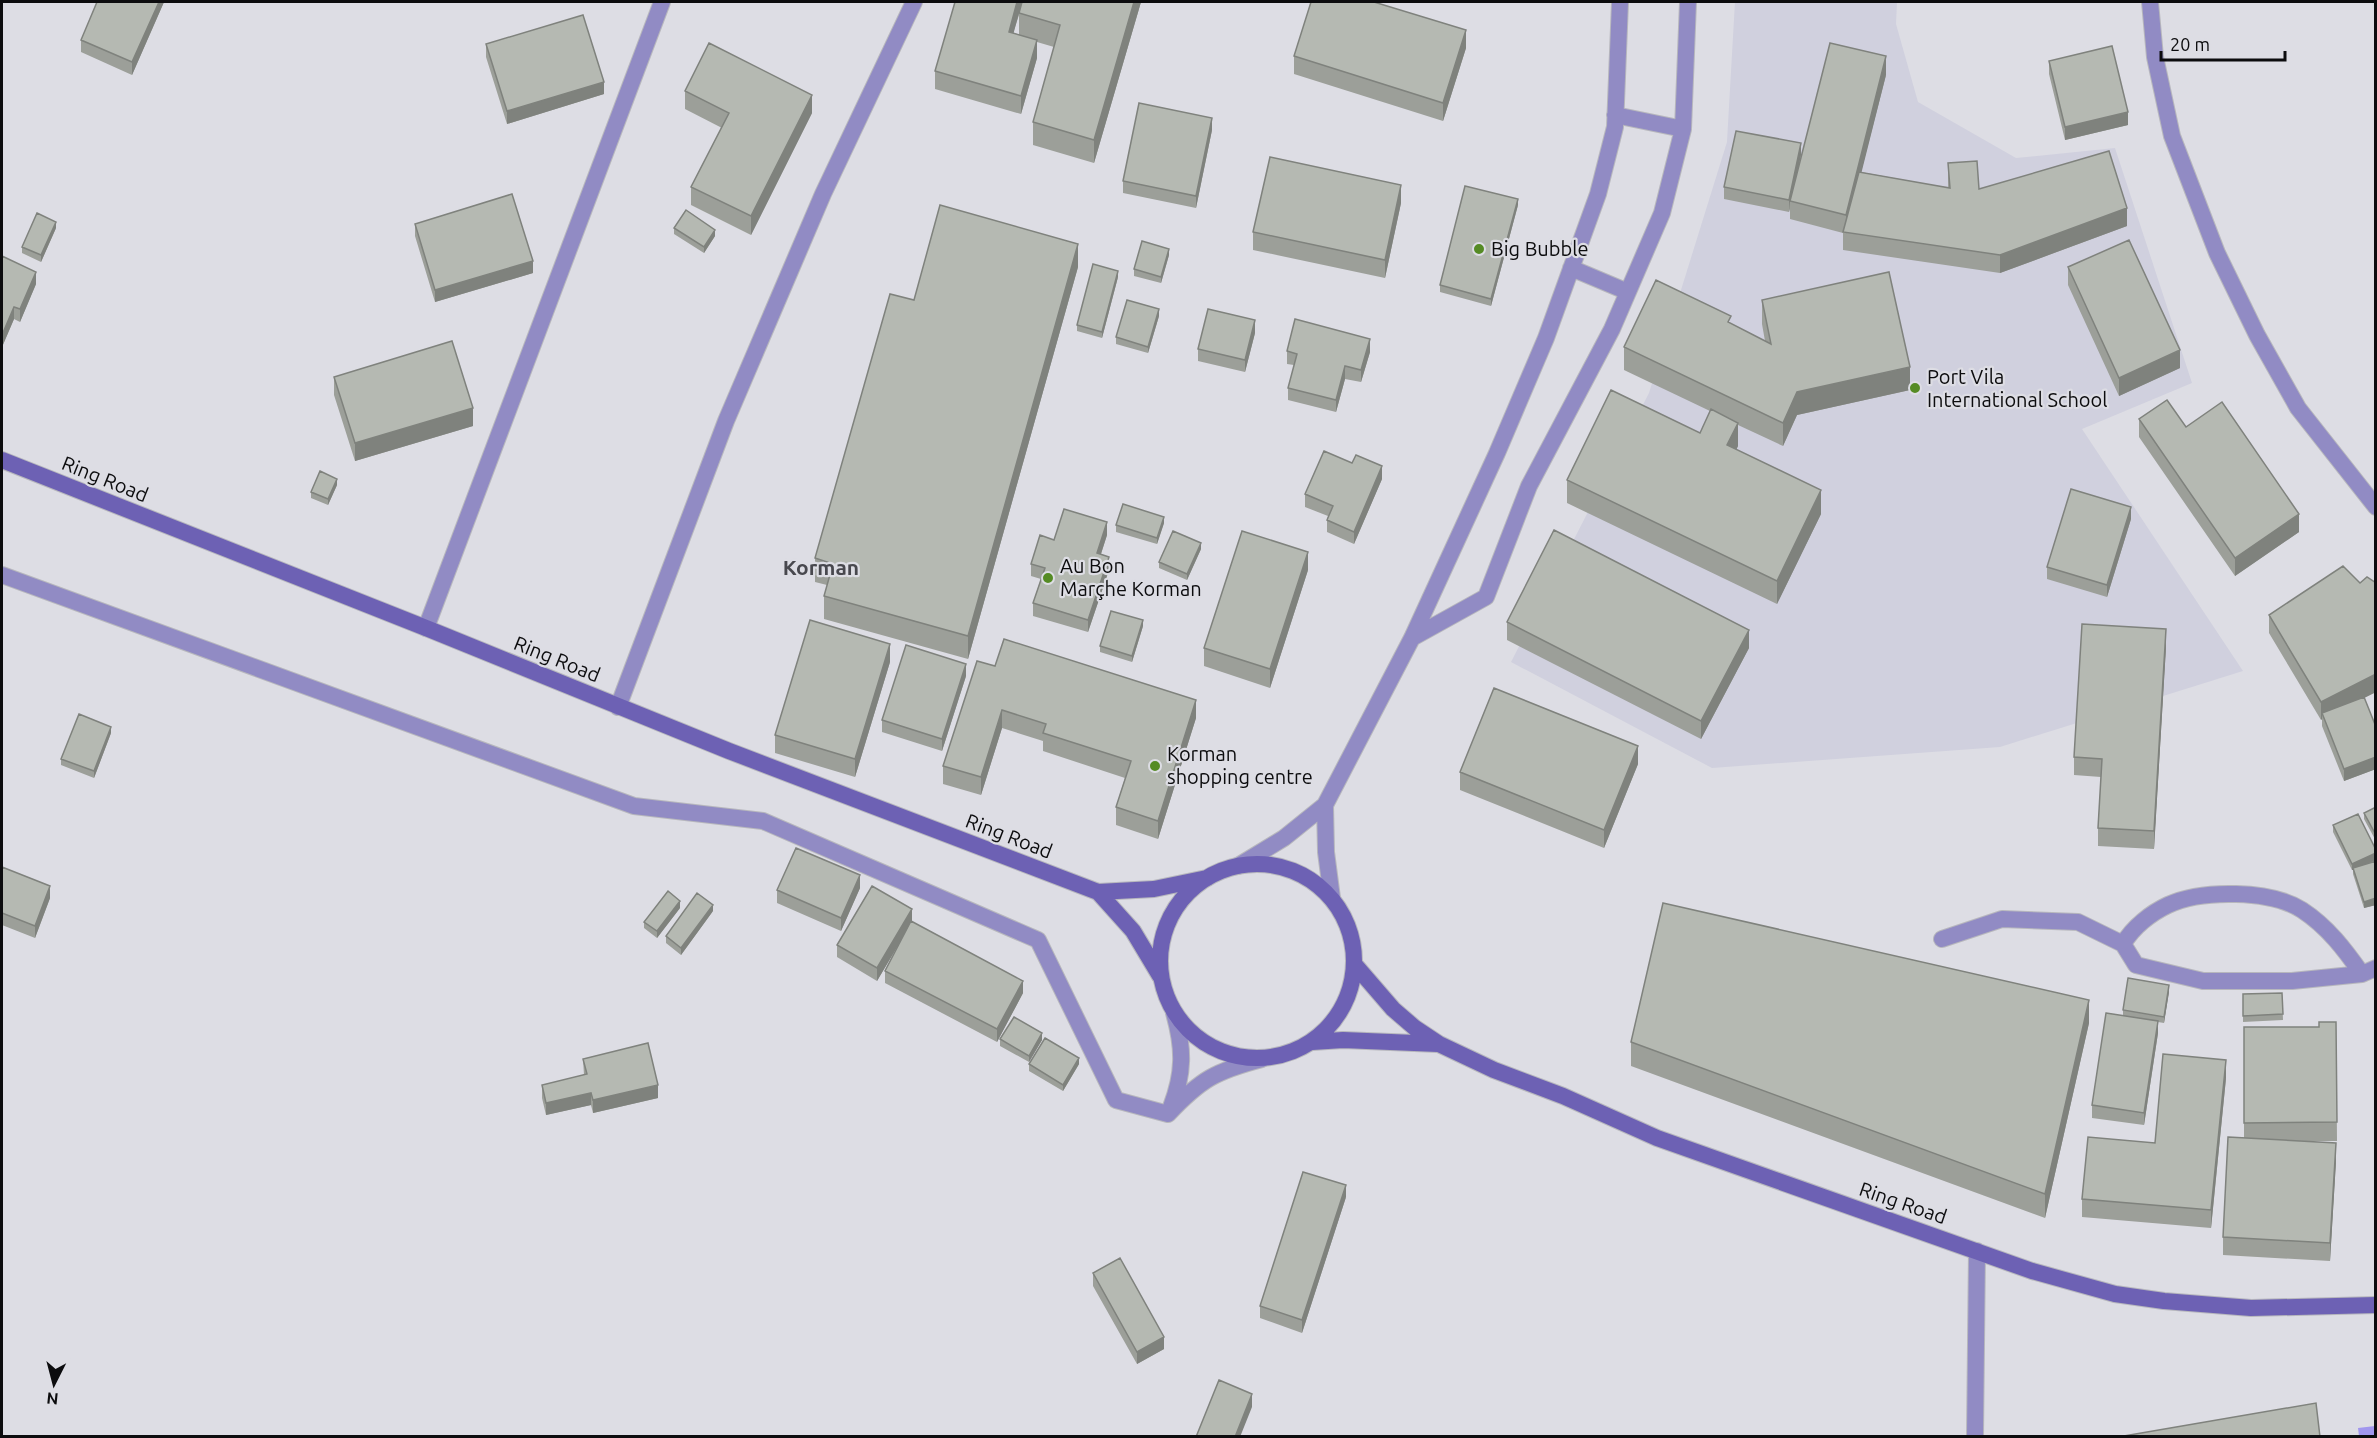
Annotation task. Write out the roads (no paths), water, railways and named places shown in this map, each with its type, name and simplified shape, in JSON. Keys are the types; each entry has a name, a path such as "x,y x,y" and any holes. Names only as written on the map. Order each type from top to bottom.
{"main road":[{"name":"Ring Road","path":"2,460 426,628 618,707 1098,892 1154,889 1207,878"},
{"path":"1238,866 1273,866 1305,876 1332,898 1349,930 1355,965 1349,995 1334,1021 1312,1042 1288,1054 1262,1059 1237,1056 1212,1047 1191,1032 1174,1013 1161,978 1161,948 1168,920 1185,896 1207,878 1238,866"},
{"name":"Ring Road","path":"1098,892 1133,931 1161,978"},
{"name":"Ring Road","path":"1355,965 1393,1010 1439,1044 1494,1070 1563,1096 1657,1138 2032,1271 2115,1294 2164,1301 2251,1308 2376,1305"},
{"name":"Ring Road","path":"1312,1042 1354,1040 1439,1044"}],"street":[{"path":"426,628 662,2"},
{"path":"618,707 726,421 823,195 914,2"},
{"path":"1238,866 1284,838 1326,805 1412,638 1502,442 1546,338 1598,194 1615,127 1620,2"},
{"path":"1412,638 1486,597 1528,486 1612,329 1662,213 1683,129 1688,2"},
{"path":"2150,2 2155,57 2172,136 2217,253 2257,335 2298,408 2376,507"},
{"path":"1615,115 1683,129"},
{"path":"1571,268 1628,292"},
{"path":"2,575 634,806 762,821 1038,940 1116,1100 1168,1114"},
{"path":"1326,805 1326,852 1332,898"},
{"path":"2123,944 2152,914 2170,904 2226,894 2251,894 2282,900 2302,910 2369,971"},
{"path":"1942,939 2002,919 2078,922 2123,944 2136,964 2203,981 2292,981 2369,971"},
{"path":"1168,1114 1180,1083 1182,1059 1181,1036 1174,1013"},
{"path":"1168,1114 1193,1088 1214,1074 1262,1059"},
{"path":"1975,1437 1977,1251"}],"place":[{"name":"Big Bubble","path":"1479,249"},
{"name":"Port Vila International School","path":"1915,388"},
{"name":"Au Bon Marçhe Korman","path":"1048,578"},
{"name":"Korman shopping centre","path":"1155,766"}],"district":[{"name":"Korman","path":"821,568"}]}
